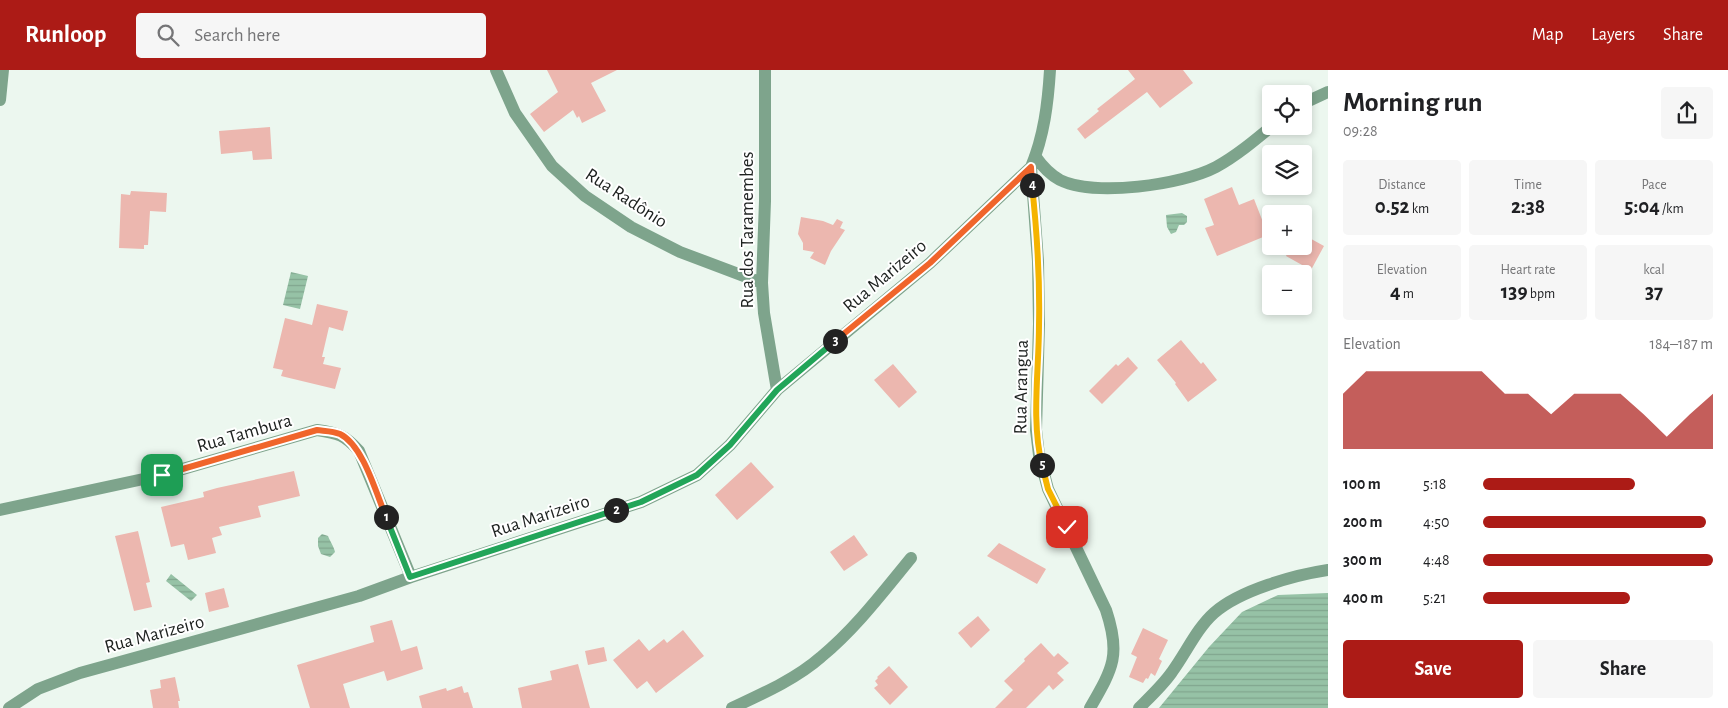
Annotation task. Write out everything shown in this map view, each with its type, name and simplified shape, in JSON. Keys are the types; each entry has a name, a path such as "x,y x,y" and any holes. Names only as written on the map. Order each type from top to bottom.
{"street":[{"path":"0,100 3,70"},
{"name":"Rua Radônio","path":"496,70 515,113 552,166 585,196 631,227 680,252 762,283"},
{"name":"Rua dos Taramembes","path":"765,70 765,201 762,283 765,321 777,390"},
{"path":"1050,70 1046,114 1033,161 1062,181 1118,188 1168,183 1194,176 1215,167 1234,156 1262,134"},
{"path":"1312,99 1328,92"},
{"name":"Rua Marizeiro","path":"9,708 38,689 80,673 359,596 410,577 641,502 697,475 730,445 777,390 930,263 1033,161"},
{"name":"Rua Arangua","path":"1033,161 1038,261 1039,324 1036,430 1039,455 1048,489 1106,610 1112,628 1114,645 1114,661 1090,708"},
{"name":"Rua Tambura","path":"0,510 162,475 317,430 338,433 350,440 359,451 410,577"},
{"path":"732,708 774,688 820,658 855,625 911,558"},
{"path":"1138,708 1171,674 1201,628 1214,612 1246,593 1328,570"}],"shaded area":[{"path":"1182,213 1187,216 1187,222 1184,225 1179,225 1176,232 1171,234 1167,227 1166,215"},
{"path":"291,272 308,276 300,309 283,305"},
{"path":"322,534 328,536 335,552 330,557 321,554 318,546 318,538"},
{"path":"171,574 197,595 191,601 166,581"},
{"path":"1328,593 1328,708 1159,708 1209,647 1242,612 1278,595"}],"building":[{"path":"547,70 617,70 591,83 606,111 582,123 579,116 577,118 573,110 544,132 530,114 558,92"},
{"path":"1128,70 1183,70 1193,83 1160,108 1147,92 1085,139 1077,129 1099,111 1097,109 1135,79"},
{"path":"270,127 272,159 253,160 252,151 221,154 219,131"},
{"path":"1232,187 1239,205 1254,199 1262,220 1262,237 1217,256 1205,228 1214,225 1204,199"},
{"path":"131,191 167,193 166,212 150,211 148,245 144,245 144,249 119,248 121,194 130,195"},
{"path":"801,217 833,225 837,219 843,222 840,228 845,230 831,251 825,265 810,258 814,252 803,250 803,243 798,234"},
{"path":"1312,239 1324,246 1312,268 1312,265 1302,265 1286,256 1312,255"},
{"path":"317,304 348,311 343,331 329,327 322,357 325,357 323,364 341,368 335,389 281,376 283,370 273,368 285,318 312,325"},
{"path":"1181,340 1201,364 1203,362 1217,380 1188,402 1176,383 1157,360"},
{"path":"1128,357 1138,368 1102,404 1089,391 1116,364 1118,366"},
{"path":"893,364 917,392 899,408 874,380"},
{"path":"751,462 774,487 737,520 715,495"},
{"path":"294,471 300,496 258,506 261,517 219,527 222,535 212,538 216,553 188,560 184,544 171,547 161,507 204,497 203,492 217,488"},
{"path":"138,531 150,582 146,583 152,607 134,611 115,536"},
{"path":"854,535 868,555 844,571 830,552"},
{"path":"999,543 1046,569 1037,584 987,556"},
{"path":"224,588 229,607 209,612 205,593"},
{"path":"978,616 990,630 971,648 958,633"},
{"path":"392,620 401,651 417,646 423,669 387,681 384,671 343,684 350,708 310,708 297,665 374,642 370,626"},
{"path":"1143,628 1168,640 1159,659 1162,661 1155,676 1151,673 1143,683 1129,677 1137,657 1131,654"},
{"path":"683,630 704,656 656,693 647,681 637,689 613,660 639,639 649,651 664,639 667,643"},
{"path":"1041,643 1054,657 1058,653 1069,663 1057,673 1064,680 1053,690 1049,685 1026,708 995,708 1013,690 1004,681"},
{"path":"604,647 607,661 588,665 585,651"},
{"path":"578,664 590,708 522,708 518,688 552,680 550,671"},
{"path":"889,666 908,687 890,705 874,688 878,685 875,681 877,677"},
{"path":"175,677 180,701 178,701 179,708 153,708 150,690 161,688 160,680"},
{"path":"462,686 464,693 468,692 473,708 422,708 419,696 446,688 447,691"}],"route":[{"path":"162,475 317,430 338,433 350,440 359,451 410,577 641,502 697,475 730,445 777,390 930,263 1031,167 1038,261 1039,324 1036,430 1039,455 1048,489 1067,527"}]}
